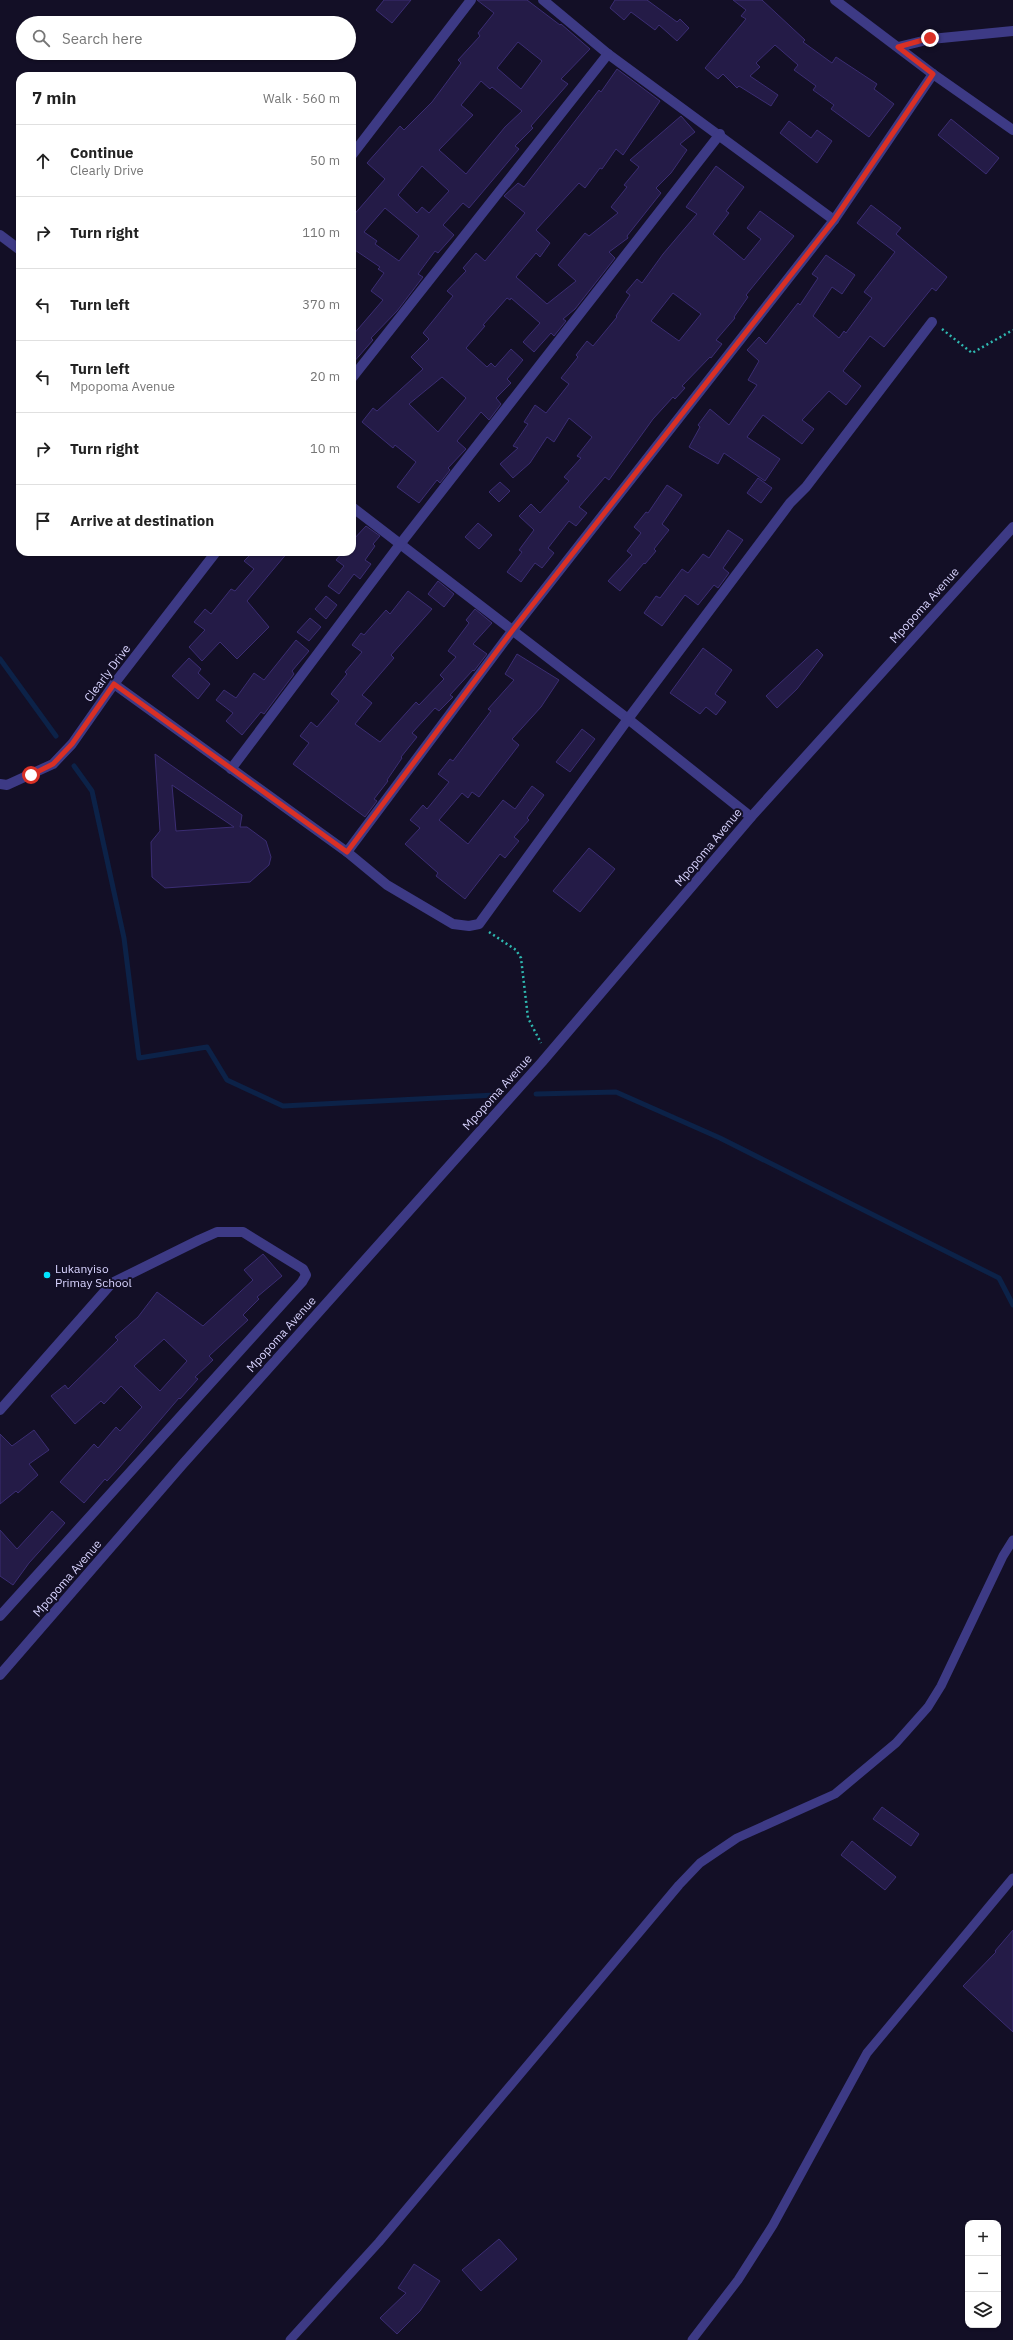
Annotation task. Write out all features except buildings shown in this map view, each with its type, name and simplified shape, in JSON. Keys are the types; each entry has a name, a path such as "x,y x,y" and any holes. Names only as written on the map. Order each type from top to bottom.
{"street":[{"path":"356,150 472,0"},
{"path":"542,0 608,54 720,134 834,220"},
{"path":"835,0 933,74 1013,130"},
{"path":"898,47 930,38 1013,31"},
{"path":"356,373 608,54"},
{"path":"347,852 512,631 834,220 933,74"},
{"path":"231,769 401,543 720,134"},
{"path":"0,235 16,247"},
{"path":"114,684 347,852 387,885 453,924 469,926 479,924 628,719 790,503 806,487 932,322"},
{"path":"356,510 401,543 512,631 628,719 751,817"},
{"name":"Mpopoma Avenue","path":"0,1675 182,1465 548,1054 751,817 1013,527"},
{"name":"Clearly Drive","path":"0,784 7,785 53,764 72,744 114,684 213,556"},
{"path":"0,1410 112,1283 199,1240 217,1232 243,1232 304,1269 306,1275 302,1282 0,1616"}],"lane":[{"path":"290,2340 379,2242 679,1885 695,1869 737,1838 835,1794 896,1743 928,1707 941,1686 1003,1556 1013,1540"},
{"path":"692,2340 738,2280 773,2225 867,2052 1013,1878"}],"path":[{"path":"932,322 972,353 1013,330"},
{"path":"479,924 516,950 521,958 528,1018 548,1054"}],"waterway":[{"path":"0,659 56,736"},
{"path":"74,766 92,791 124,938 139,1058 207,1047 227,1080 283,1106 495,1095"},
{"path":"536,1094 616,1092 720,1138 999,1278 1013,1305"}],"place":[{"name":"Lukanyiso Primay School","path":"47,1275"}],"route":[{"path":"31,775 53,764 72,744 114,684 347,852 512,631 834,220 933,74 898,47 930,38"}]}
